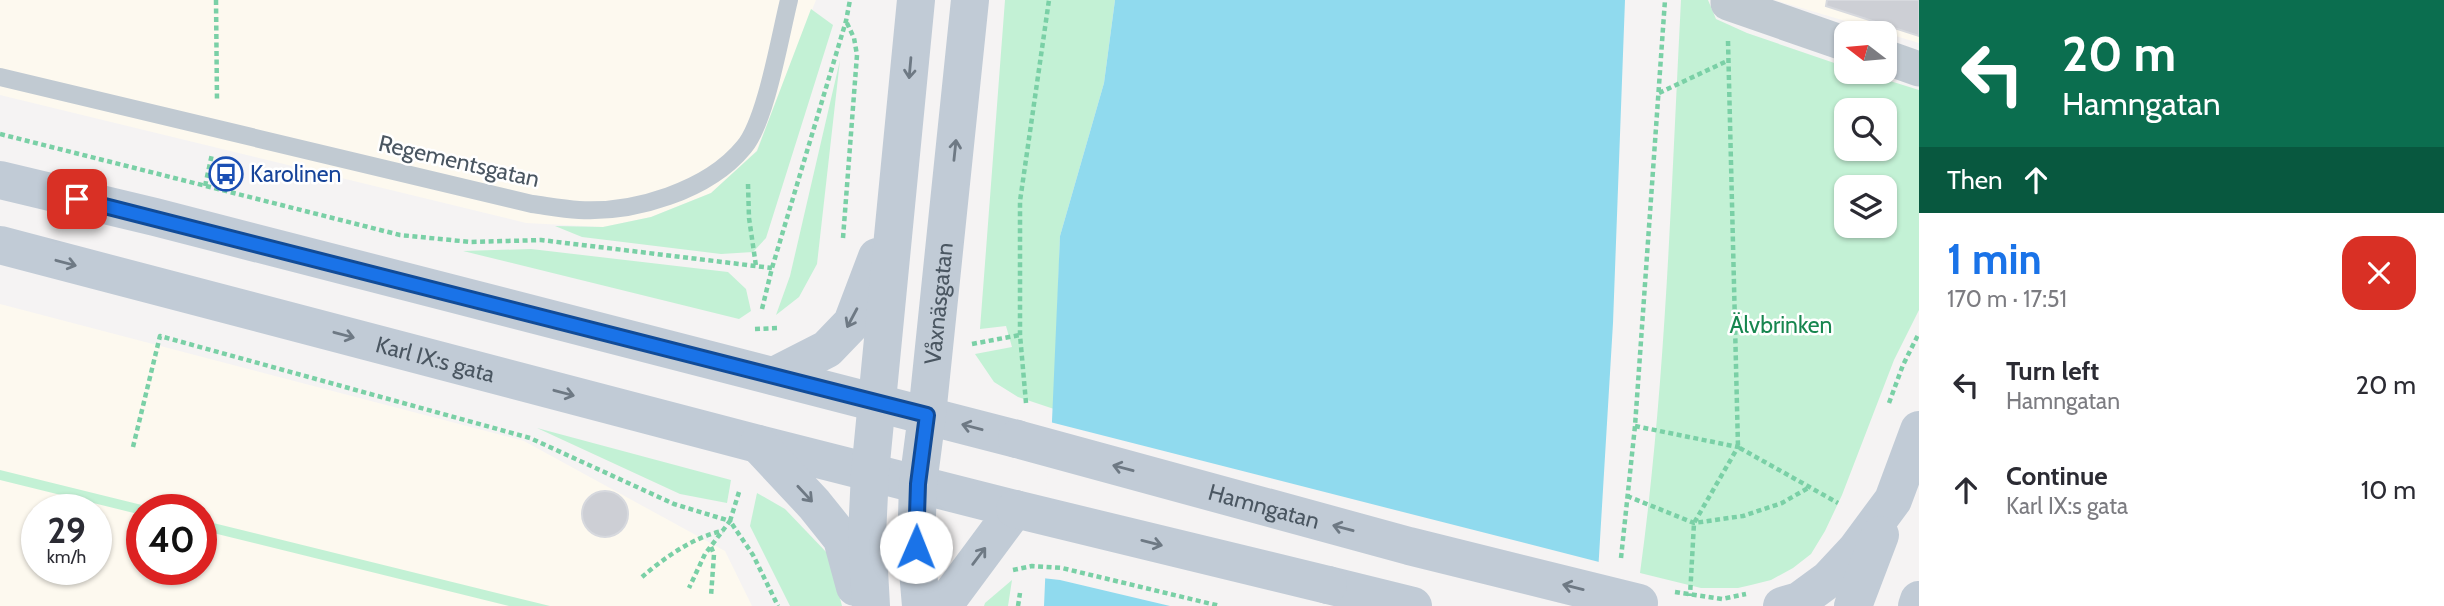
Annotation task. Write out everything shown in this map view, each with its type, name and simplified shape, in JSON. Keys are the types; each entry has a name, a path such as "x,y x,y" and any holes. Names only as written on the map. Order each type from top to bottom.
{"street":[{"name":"Våxnäsgatan","path":"921,606 916,547 918,484 970,0"},
{"path":"871,606 867,535 870,473 912,1"},
{"path":"1728,1 1834,40"},
{"path":"1897,61 1919,69"},
{"path":"0,180 155,217 877,402"},
{"path":"774,376 827,349 852,323 895,209"},
{"name":"Karl IX:s gata","path":"0,245 870,473"},
{"name":"Hamngatan","path":"877,402 927,415 1022,424 1409,546 1651,600"},
{"path":"1853,606 1919,430"},
{"path":"758,444 842,538 861,606"},
{"path":"870,473 1413,606"},
{"path":"1770,599 1799,601 1829,579 1856,550 1893,500"},
{"path":"947,606 949,598 1015,509"},
{"path":"1917,606 1919,600"}],"lane":[{"name":"Regementsgatan","path":"0,78 532,204 581,210 631,207 675,195 712,175 747,143 762,111 789,0"}],"path":[{"path":"205,186 218,129 216,0"},
{"path":"762,309 850,0"},
{"path":"1022,424 1020,201 1049,0"},
{"path":"1620,562 1635,426 1665,0"},
{"path":"1689,596 1694,523 1738,447 1727,61 1728,1"},
{"path":"840,250 857,55 854,38 846,21"},
{"path":"1659,93 1727,61"},
{"path":"0,134 400,235 423,244"},
{"path":"747,143 749,218 756,266"},
{"path":"400,235 471,242 541,240 772,268"},
{"path":"752,330 784,327"},
{"path":"1884,416 1903,365 1919,333"},
{"path":"964,345 1020,335"},
{"path":"133,447 160,337 530,438 674,504 730,521 753,555 778,606"},
{"path":"1635,426 1738,447 1838,503"},
{"path":"1627,496 1694,523 1743,516 1782,503 1808,488"},
{"path":"689,588 698,567 730,521 739,492"},
{"path":"642,577 664,559 707,534 723,531"},
{"path":"711,547 714,554 712,596"},
{"path":"1013,570 1032,566 1062,568 1220,606"},
{"path":"1018,606 1020,593"},
{"path":"1651,600 1689,596 1770,599"}],"shaded area":[{"path":"0,0 816,0 756,151 711,193 651,217 603,227 526,223 0,95"},
{"path":"1775,0 1919,0 1919,43 1897,36 1897,21 1845,21"},
{"path":"0,304 524,441 725,551 752,606 0,606"}],"green space":[{"path":"1005,0 1115,0 1104,83 1060,236 1054,409 1018,397 994,382 975,354 1012,347 1006,326 980,329"},
{"name":"Älvbrinken","path":"1681,0 1708,0 1716,19 1747,33 1834,63 1834,84 1897,83 1919,90 1919,310 1894,360 1842,495 1811,554 1771,580 1738,588 1701,588 1640,573 1662,359"},
{"path":"811,9 833,25 766,238 753,252 721,254 582,237 555,226 603,227 651,217 711,193 757,151"},
{"path":"840,60 817,264 799,297 776,315 790,276"},
{"path":"531,249 728,272 746,289 751,311 739,319 463,251"},
{"path":"537,428 731,480 727,503 680,494"},
{"path":"0,470 97,494 57,494 0,480"},
{"path":"757,493 785,509 829,555 842,606 790,606 750,526"},
{"path":"112,498 126,501 126,511 112,508"},
{"path":"217,524 550,606 509,606 217,534"},
{"path":"1012,580 1008,606 984,606 985,603"}],"water":[{"path":"1115,0 1625,0 1613,323 1596,606 1044,606 1060,236 1104,83"}],"pier":[{"path":"1050,422 1603,563 1600,606 1170,606 1042,578"}],"building":[{"path":"1827,0 1919,0 1919,36 1897,29 1897,21 1872,21 1826,6"},
{"path":"605,491 622,497 628,514 622,531 605,537 588,531 582,514 588,497"}],"place":[{"name":"Karolinen","path":"226,174"}],"route":[{"path":"77,199 927,415 918,484 916,547"}]}
